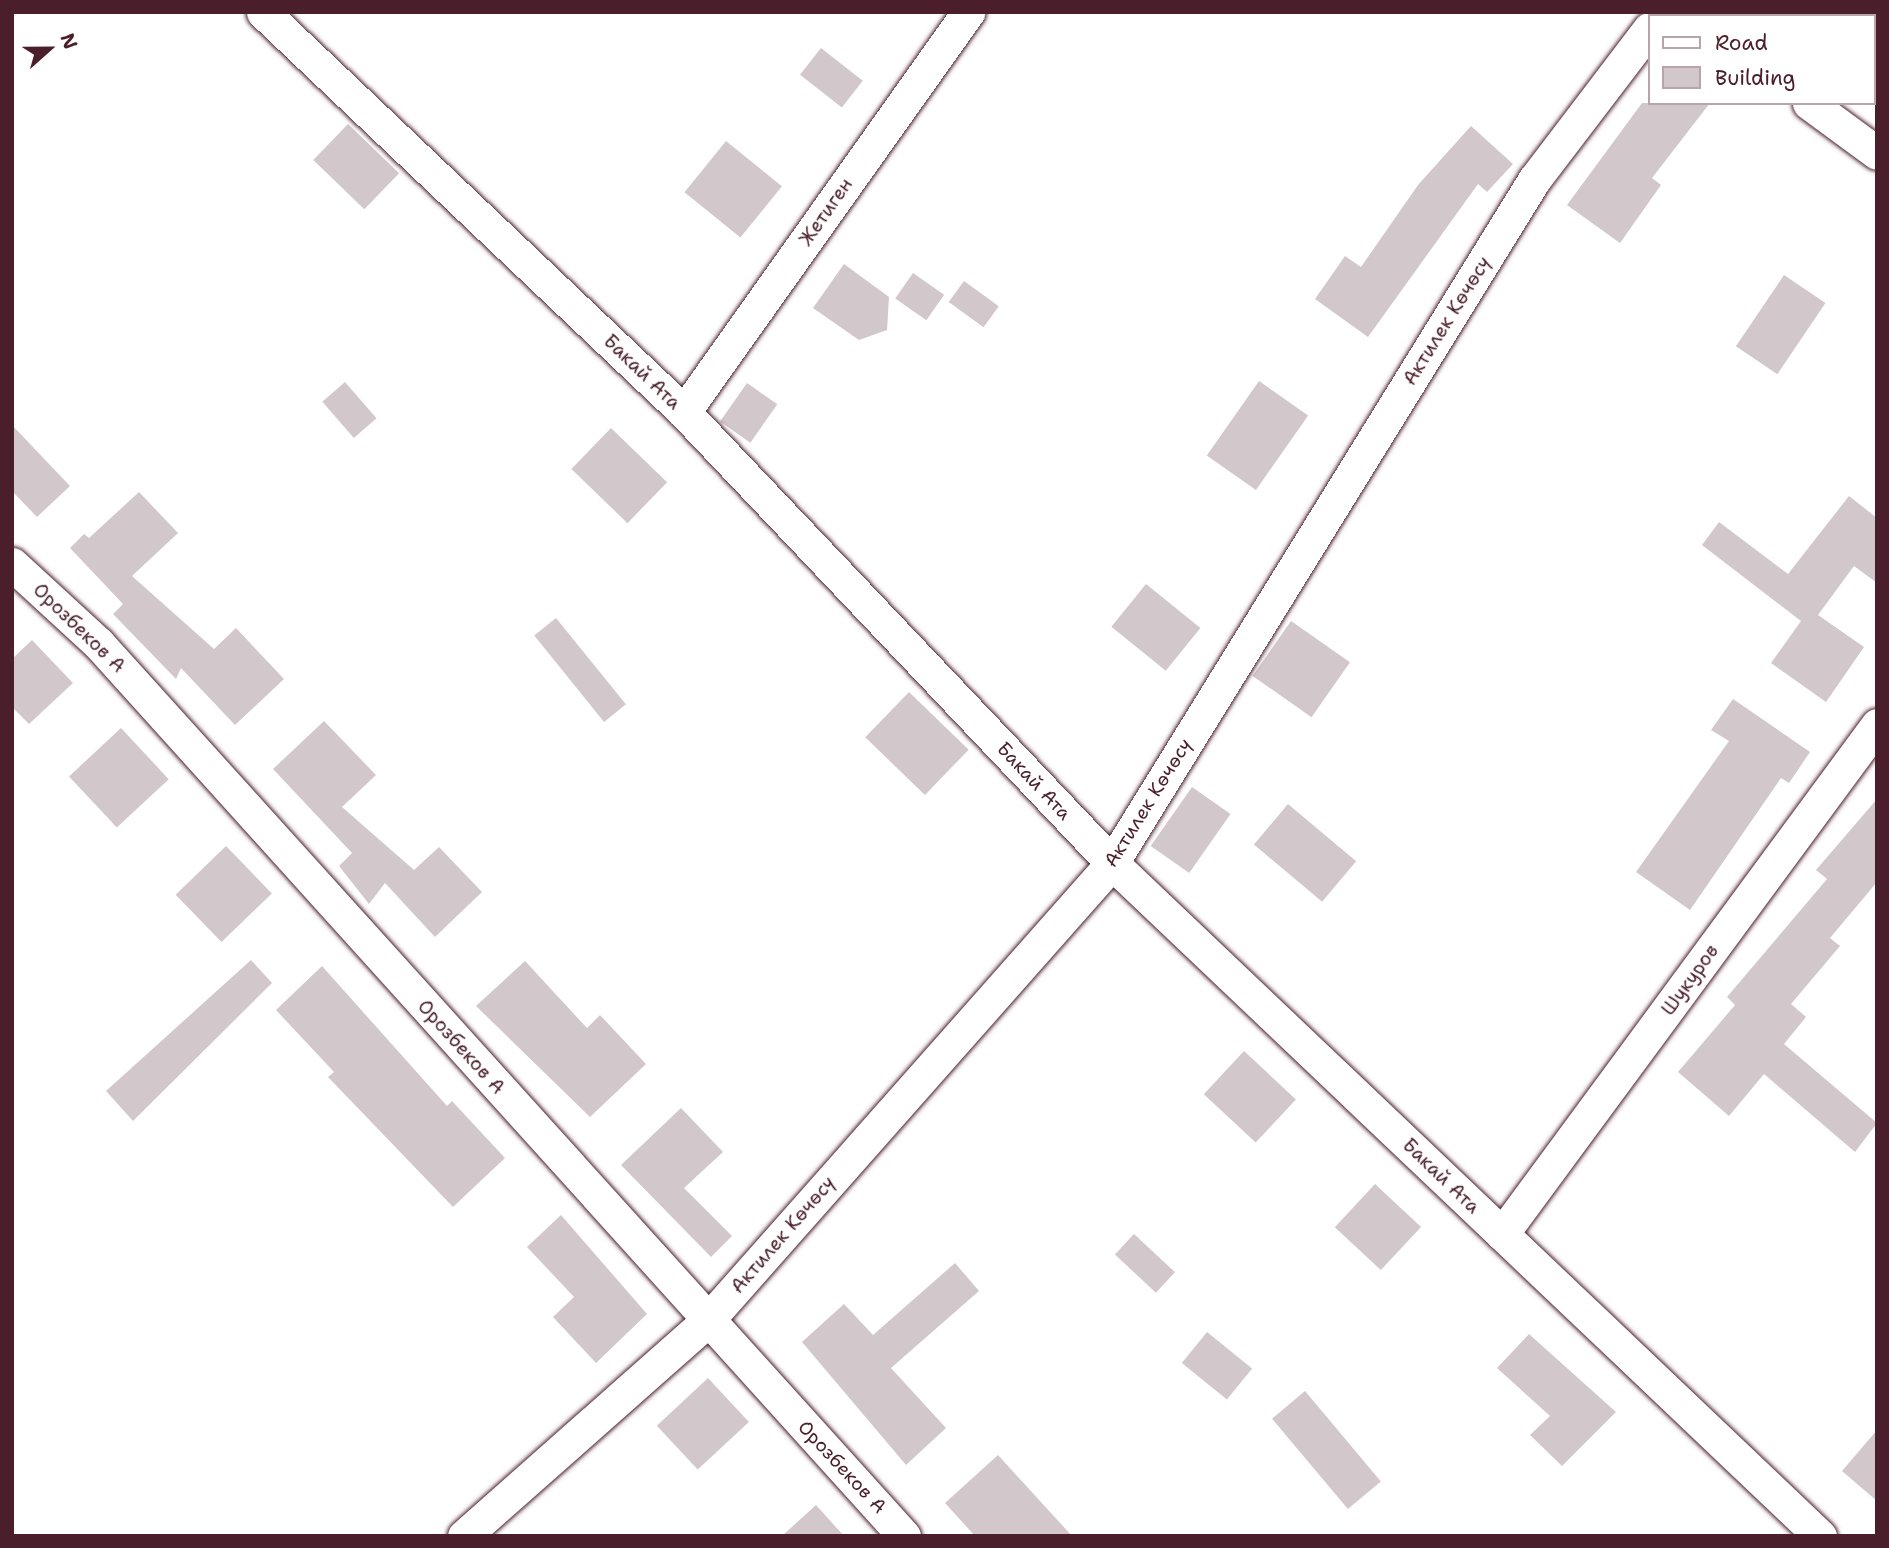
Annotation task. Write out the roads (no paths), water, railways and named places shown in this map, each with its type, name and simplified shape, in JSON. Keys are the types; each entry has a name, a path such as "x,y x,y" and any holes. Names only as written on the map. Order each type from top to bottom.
{"street":[{"name":"Бакай Ата","path":"264,12 684,412 1112,863 1819,1536"},
{"name":"Жетиген","path":"684,412 968,12"},
{"name":"Актилек Көчөсү","path":"464,1536 707,1321 1112,863 1534,180 1647,32"},
{"path":"1813,105 1877,153"},
{"name":"Орозбеков А","path":"12,564 98,643 707,1321 904,1536"},
{"name":"Шукуров","path":"1503,1234 1877,725"}]}
